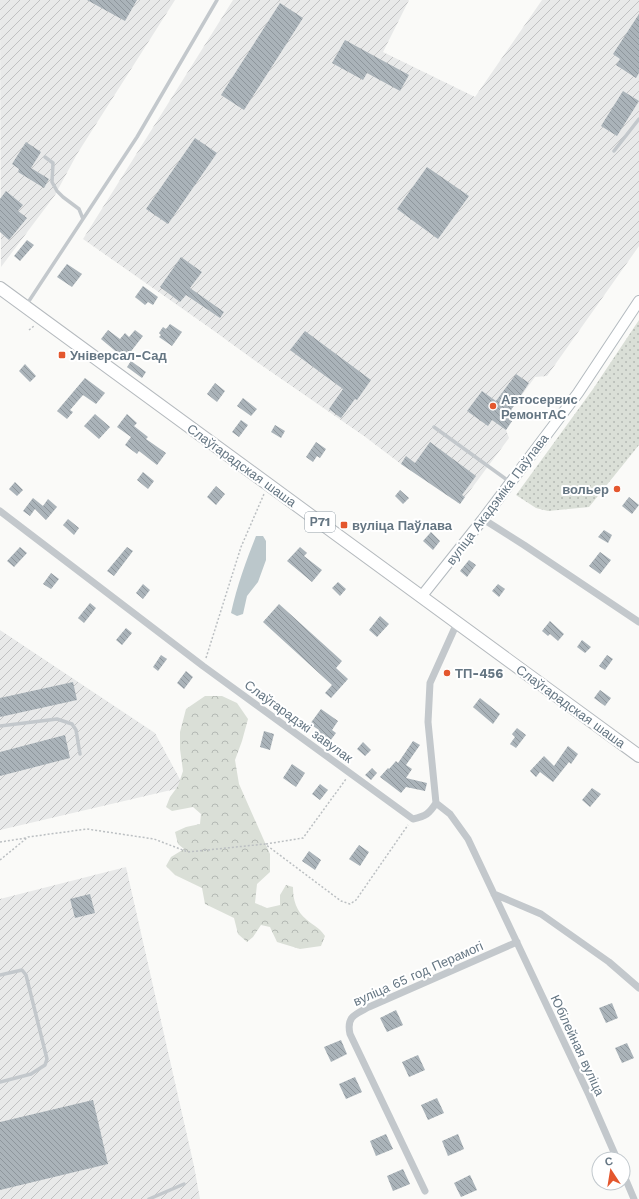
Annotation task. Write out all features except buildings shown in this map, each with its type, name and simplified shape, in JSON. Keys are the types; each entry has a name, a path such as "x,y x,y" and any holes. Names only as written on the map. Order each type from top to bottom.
{"main road":[{"name":"Слаўгарадская шаша","path":"0,288 639,756"},
{"name":"вуліца Акадэміка Паўлава","path":"421,597 483,519 578,393 639,301"}],"street":[{"name":"Слаўгарадзкі завулак","path":"0,511 203,666 413,818"},
{"path":"483,519 639,622"},
{"path":"413,818 422,817 431,812 436,803 428,722 430,683 457,623"},
{"name":"Юбілейная вуліца","path":"436,803 450,814 468,839 589,1095 614,1151"},
{"path":"494,894 541,914 609,962 639,988"},
{"name":"вуліца 65 год Перамогі","path":"425,1191 350,1034 348,1027 350,1021 354,1015 369,1007 517,942"}],"lane":[{"path":"25,307 137,137 216,0"},
{"path":"614,151 639,119"},
{"path":"45,157 53,163 52,182 57,191 79,209 83,219"},
{"path":"434,427 511,482"},
{"path":"0,726 57,719 72,724 76,730 80,754"},
{"path":"0,975 22,970 26,975 47,1059 45,1065 31,1074 0,1082"},
{"path":"149,1199 184,1184"}],"path":[{"path":"30,330 35,325"},
{"path":"203,666 241,547 265,492"},
{"path":"0,842 87,829 154,839 188,852 265,844 303,838 351,773"},
{"path":"265,844 341,900 350,904 356,900 413,818"},
{"path":"0,860 28,837"}],"shaded area":[{"path":"0,0 175,0 77,154 55,195 1,267"},
{"path":"233,0 409,0 383,52 475,97 542,0 639,0 639,246 547,376 535,377 511,410 506,430 509,438 460,504 401,464 364,436 83,239"},
{"path":"256,536 263,536 266,541 266,560 258,582 247,596 243,614 237,616 231,613 242,574"},
{"path":"0,630 155,733 184,787 0,830"},
{"path":"126,867 194,1166 200,1199 0,1199 0,899"}],"green space":[{"path":"639,320 639,445 589,507 548,511 536,508 516,495 593,389"},
{"path":"205,696 222,696 237,703 248,719 235,760 239,784 270,854 270,872 257,884 255,903 267,908 280,905 280,895 286,885 293,887 295,901 300,913 325,936 321,946 300,949 277,942 270,927 261,925 253,937 247,942 238,934 234,918 205,904 202,888 175,875 166,866 171,857 184,849 178,844 175,832 186,827 200,824 201,814 193,807 172,811 166,807 170,797 178,786 183,771 180,749 180,732 186,709"}],"place":[{"name":"Універсал-Сад","path":"62,355"},
{"name":"Автосервис РемонтАС","path":"493,406"},
{"name":"вольер","path":"617,489"},
{"name":"вуліца Паўлава","path":"344,525"},
{"name":"ТП-456","path":"447,673"}]}
